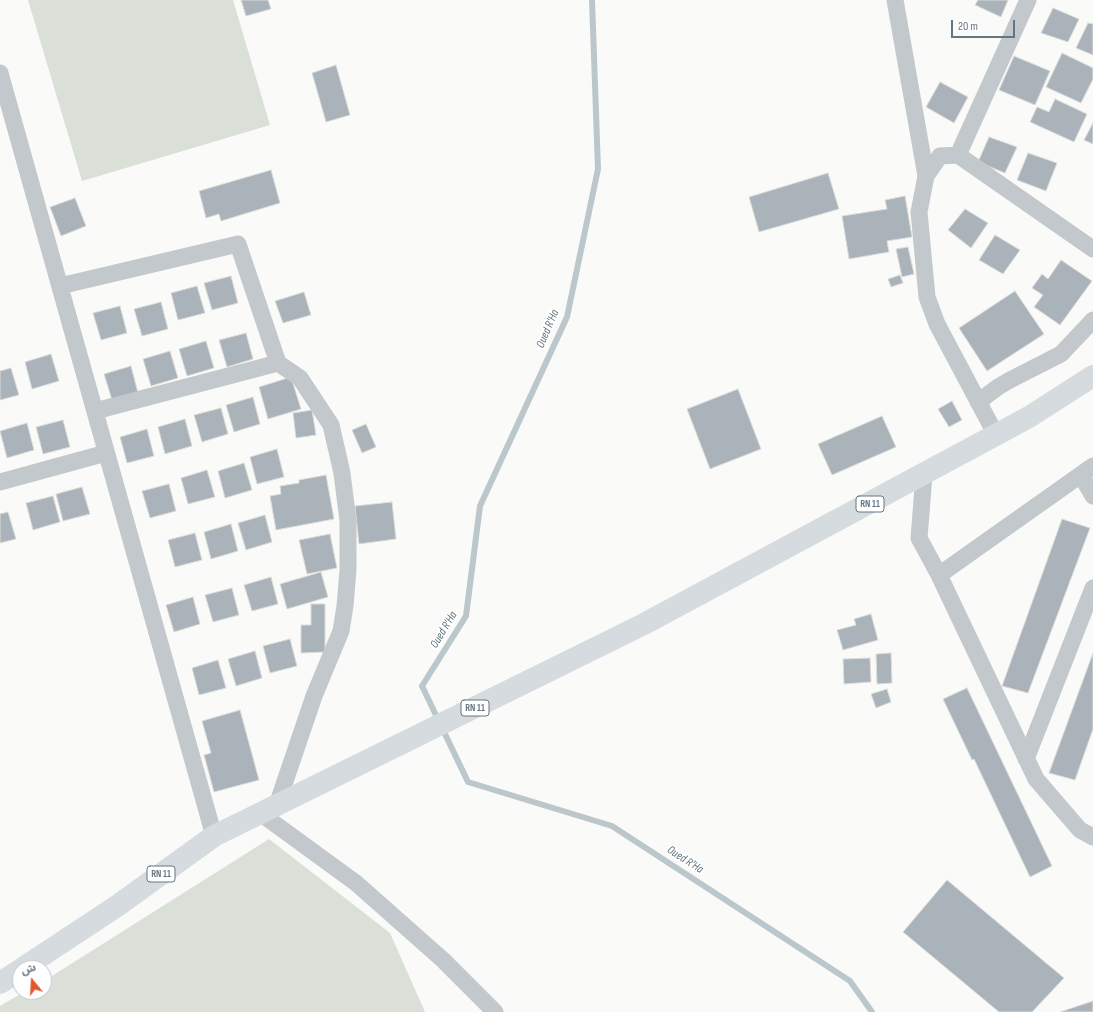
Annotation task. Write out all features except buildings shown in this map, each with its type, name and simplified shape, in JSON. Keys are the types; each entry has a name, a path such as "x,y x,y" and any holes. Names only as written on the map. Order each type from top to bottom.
{"main road":[{"name":"RN 11","path":"35,960 117,906 214,836 306,792 644,624 924,475 1029,417 1093,376"},
{"path":"0,983 12,975"}],"street":[{"path":"895,0 926,176 919,212 928,296 936,324 996,435"},
{"path":"958,155 1028,0"},
{"path":"0,73 214,836"},
{"path":"926,176 940,156 958,155 1093,249"},
{"path":"60,286 238,244 278,364 300,378 331,425 342,473 348,521 346,599 341,630 268,809 356,883 443,960 495,1012"},
{"path":"978,402 1010,380 1061,354 1093,320"},
{"path":"95,411 278,364"},
{"path":"0,482 106,453"},
{"path":"939,575 1087,470 1093,496"},
{"path":"924,475 918,538 939,575 1036,779 1080,830 1093,837"},
{"path":"1026,759 1093,588"}],"shaded area":[{"path":"28,0 233,0 270,125 82,181"},
{"path":"269,839 390,933 425,1012 0,1012 0,1006 12,999 52,1000 52,976"}],"waterway":[{"name":"Oued R'Ha","path":"592,0 598,169 567,317 480,506 466,616 422,686 468,782 612,826 850,981 872,1012"}]}
